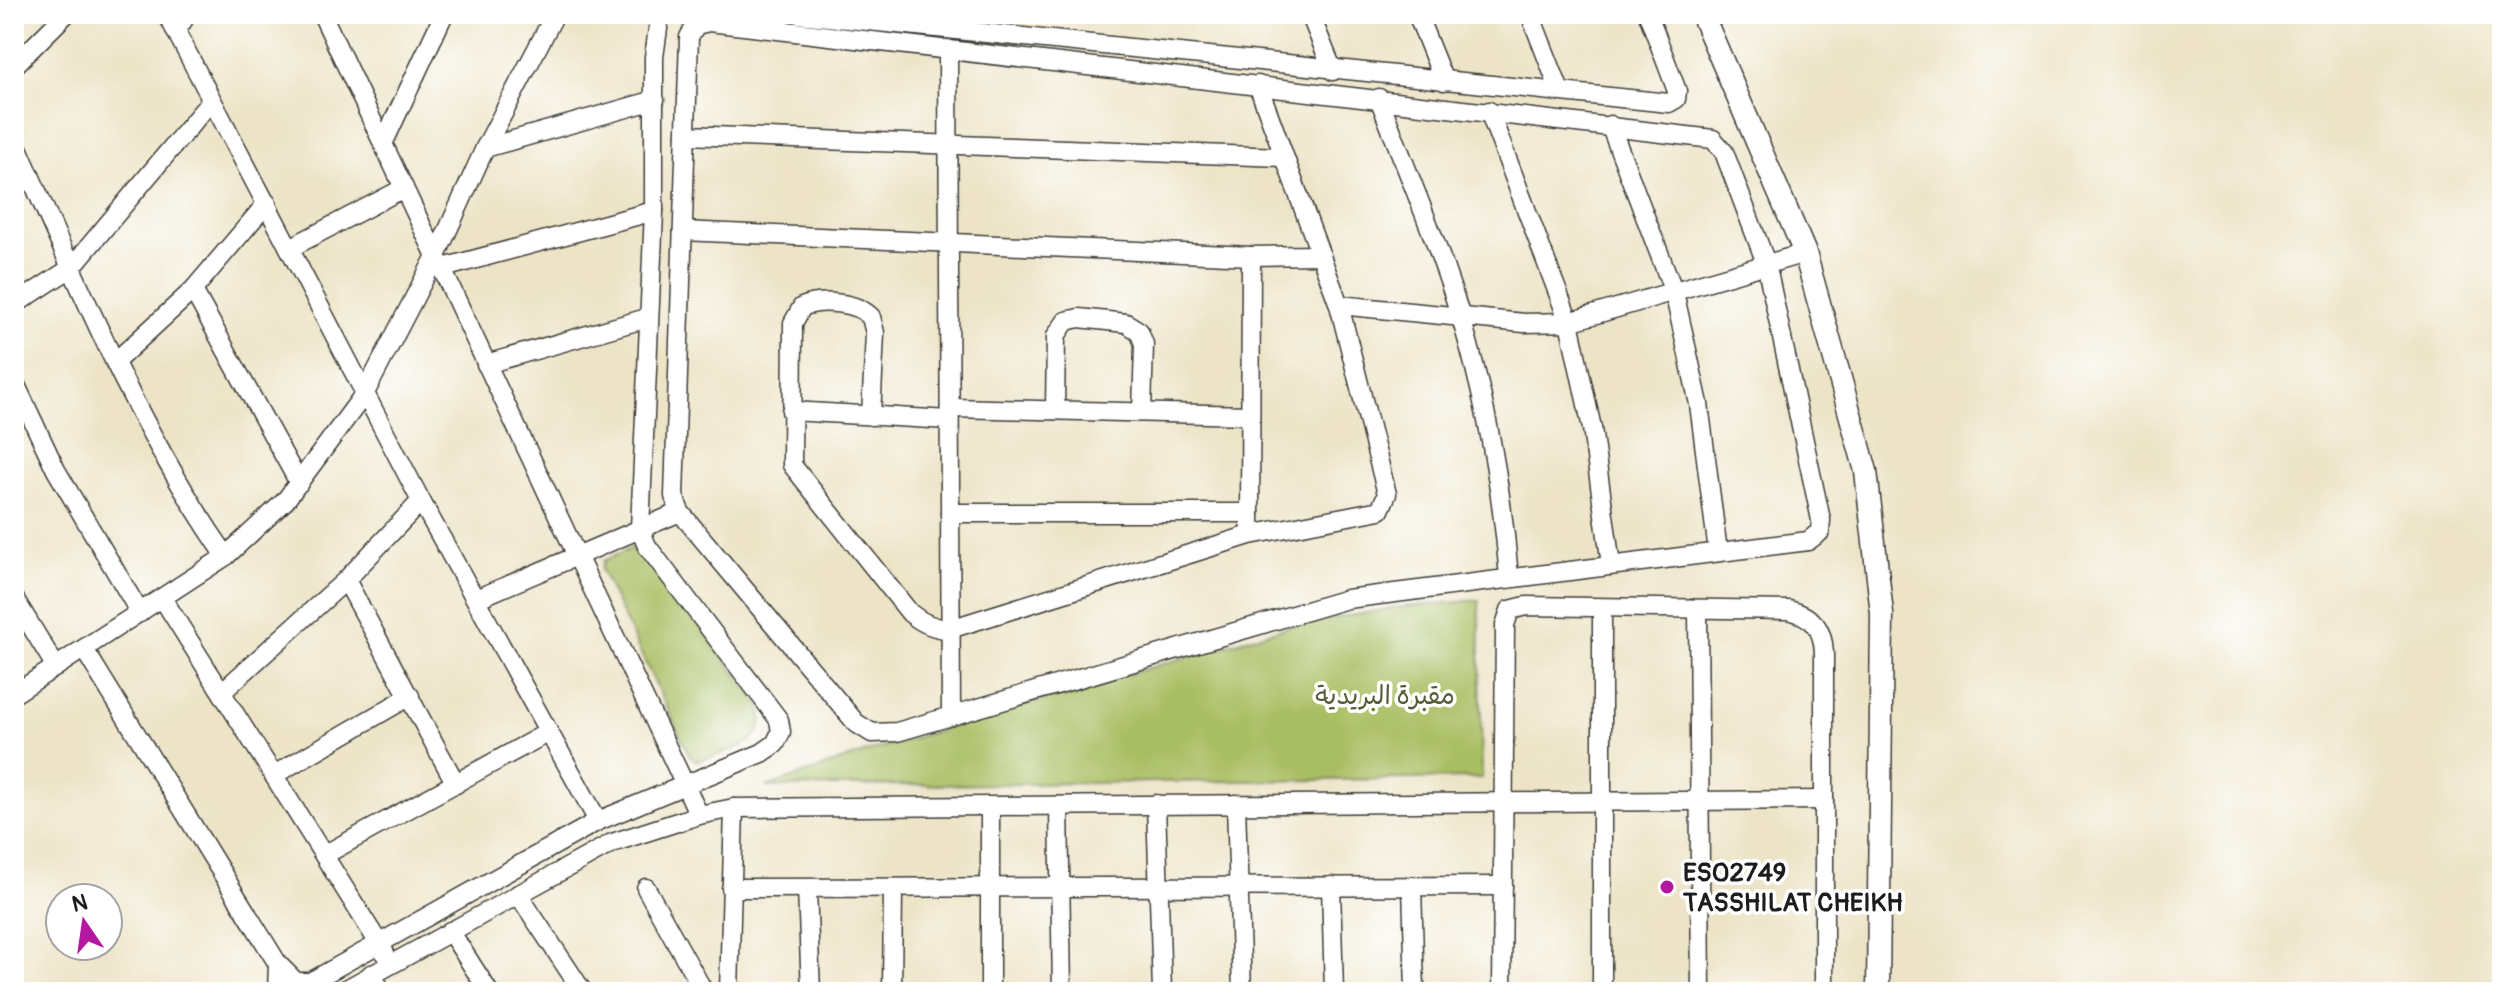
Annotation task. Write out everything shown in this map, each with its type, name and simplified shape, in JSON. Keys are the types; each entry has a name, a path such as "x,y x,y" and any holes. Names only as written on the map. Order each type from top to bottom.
{"street":[{"path":"14,66 66,14"},
{"path":"167,14 210,102 267,203 421,501 598,821"},
{"path":"176,32 187,14"},
{"path":"383,144 444,14"},
{"path":"14,694 226,556 268,520 299,483 365,393 440,261 485,148 555,14"},
{"path":"84,649 278,964 296,982 310,982 598,821 769,749 780,738 781,726 647,546 640,529 654,211 654,57 660,14"},
{"path":"800,14 898,19 1333,71 1673,102 1677,91 1648,14"},
{"path":"1310,14 1333,71"},
{"path":"1417,14 1444,81"},
{"path":"1530,14 1560,91"},
{"path":"1702,14 1805,253 1866,471 1882,614 1878,992"},
{"path":"324,16 699,815"},
{"path":"700,23 948,49 1704,135 1720,145 1766,263 1822,526 1817,537 1808,541 1509,577 1320,605 889,734 863,729 680,512 674,488 689,37 700,23"},
{"path":"948,49 951,716"},
{"path":"871,416 874,325 859,307 807,305 795,317 790,455 797,474 910,613 932,627 950,629 1250,535 1375,513 1387,500 1339,305 1258,85"},
{"path":"1379,98 1461,317 1493,446 1509,577"},
{"path":"485,148 655,100"},
{"path":"14,305 71,268 210,102"},
{"path":"1489,111 1569,322 1592,428 1611,565"},
{"path":"1610,125 1674,292 1699,404 1718,552"},
{"path":"686,135 1284,157"},
{"path":"14,139 71,268 168,465 226,556"},
{"path":"290,248 404,188"},
{"path":"116,361 193,290 267,203"},
{"path":"440,261 654,211"},
{"path":"683,231 1251,256 1321,255"},
{"path":"1339,305 1524,323 1569,322 1805,253"},
{"path":"1250,535 1251,256"},
{"path":"193,290 299,483"},
{"path":"486,364 647,318"},
{"path":"1055,410 1056,336 1066,321 1079,318 1126,323 1139,331 1144,344 1142,412"},
{"path":"14,381 56,470 140,613"},
{"path":"791,411 871,416 1055,410 1250,415"},
{"path":"222,692 346,580 421,501"},
{"path":"476,599 577,553 680,512"},
{"path":"950,513 1250,513"},
{"path":"346,580 456,784"},
{"path":"14,598 56,667"},
{"path":"163,599 391,962"},
{"path":"1502,992 1506,617 1517,606 1789,610 1804,614 1816,623 1824,637 1824,992"},
{"path":"1602,609 1602,992"},
{"path":"1698,609 1701,992"},
{"path":"274,775 410,696"},
{"path":"324,855 549,732"},
{"path":"341,992 612,843 699,815 734,808 990,809 1156,804 1601,804 1824,800"},
{"path":"1156,804 1162,992"},
{"path":"1236,804 1242,992"},
{"path":"1059,806 1062,992"},
{"path":"729,992 734,808"},
{"path":"990,809 990,992"},
{"path":"1331,886 1334,992"},
{"path":"1412,886 1415,992"},
{"path":"731,888 1503,886"},
{"path":"646,888 704,992"},
{"path":"892,992 893,888"},
{"path":"807,889 811,992"},
{"path":"518,894 583,992"},
{"path":"450,931 489,992"},
{"path":"277,992 278,964"},
{"path":"371,974 382,992"}],"green space":[{"path":"634,547 642,551 760,705 762,719 759,730 744,745 697,761 690,756 601,570 603,561"},
{"name":"مقبرة البريدية","path":"1479,600 1482,778 766,787 864,753 1290,626 1394,608"}],"place":[{"name":"ES02749 TASSHILAT CHEIKH","path":"1667,887"}]}
